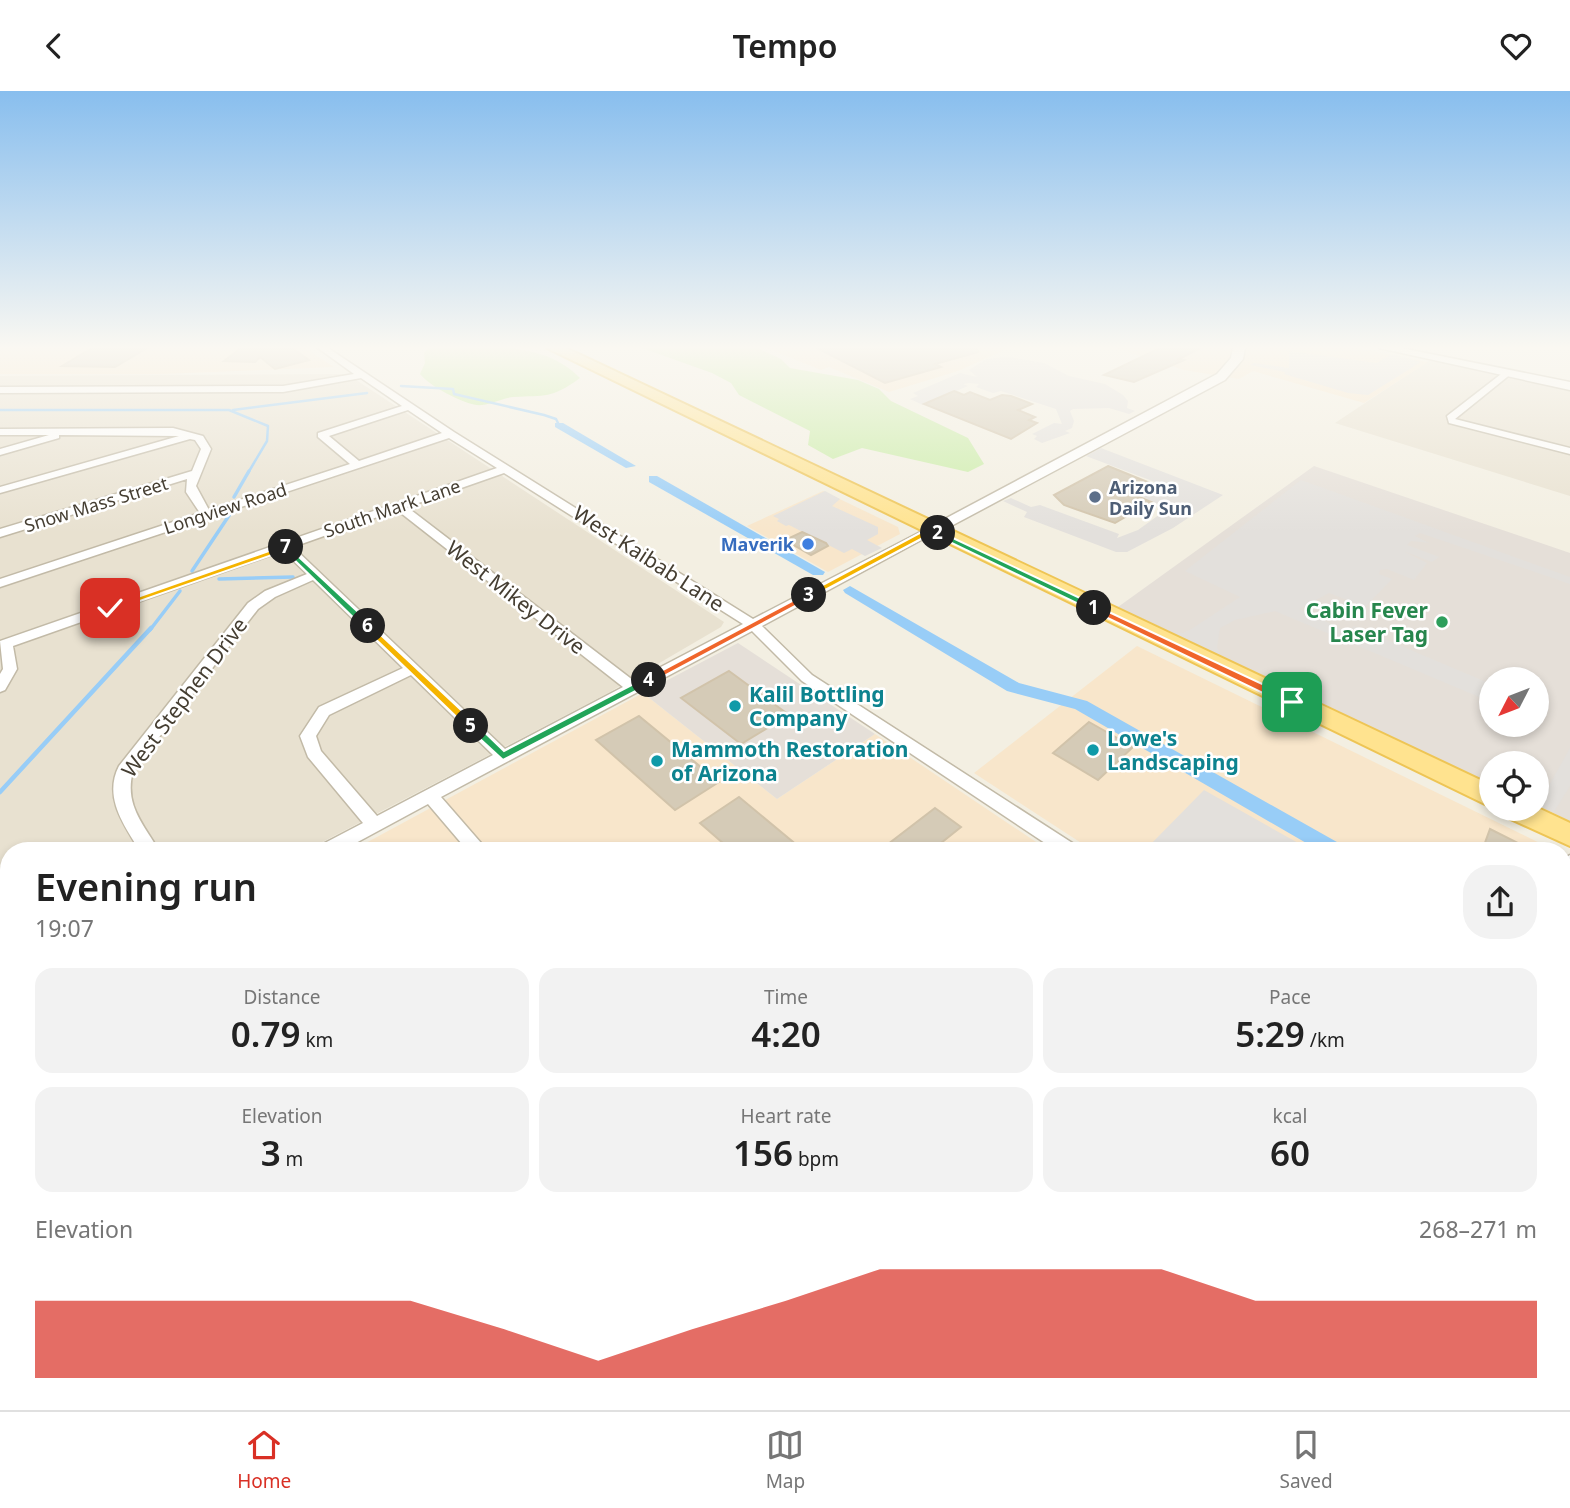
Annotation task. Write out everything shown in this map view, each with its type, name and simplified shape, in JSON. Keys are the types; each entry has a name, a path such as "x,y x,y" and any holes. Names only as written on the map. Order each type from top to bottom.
{"main road":[{"path":"682,410 1479,791"},
{"path":"1540,821 1570,835"}],"street":[{"path":"357,464 322,435 401,410"},
{"name":"West Kaibab Lane","path":"413,410 753,625 766,634 799,671 1057,842"},
{"path":"341,842 1160,410"},
{"path":"1461,410 1450,418 1452,421 1570,451"},
{"path":"0,453 43,441 61,431"},
{"path":"0,432 161,431 199,438 206,449 190,483 192,497 206,514"},
{"name":"Longview Road","path":"0,583 450,434"},
{"path":"0,490 191,435"},
{"name":"South Mark Lane","path":"3,645 507,468"},
{"name":"Snow Mass Street","path":"0,533 193,474"},
{"name":"West Mikey Drive","path":"399,506 634,688"},
{"path":"285,546 503,756"},
{"name":"West Stephen Drive","path":"145,842 122,804 119,787 125,770 253,606 270,594 315,575"},
{"path":"0,687 10,669 3,645"},
{"path":"374,824 314,753 308,736 314,723 331,706 412,669"},
{"path":"430,795 471,842"}],"shaded area":[{"path":"0,410 401,410 724,622 721,627 608,693 322,842 0,842"},
{"path":"1056,410 1072,410 1070,411 1074,421 1072,428 1065,431 1070,433 1042,443 1034,439 1037,436 1032,434 1054,423 1062,424"},
{"path":"1114,410 1131,410 1135,411 1129,414"},
{"path":"1355,410 1570,410 1570,496 1335,423"},
{"path":"1101,448 1223,495 1173,528 1127,552 1116,552 1024,517 1027,512 1003,501 1011,498 1031,507 1040,505 1119,534 1117,538 1138,530 1163,512 1156,503 1137,495 1148,488 1171,497 1179,491 1086,456"},
{"path":"1314,466 1570,553 1570,821 1549,811 1549,751 1479,751 1479,778 1118,607"},
{"path":"1301,480 1570,577 1570,584 1420,533 1415,536 1429,543 1411,541 1407,545 1439,557 1432,562 1403,551 1427,563 1414,580 1387,569 1380,570 1379,574 1392,579 1365,607 1329,593 1299,609 1348,632 1354,626 1479,679 1479,697 1275,611 1235,620 1220,628 1217,647 1221,657 1169,632 1183,633 1240,597 1185,571"},
{"name":"Maverik","path":"823,491 898,527 900,534 828,572 747,526"},
{"path":"825,491 840,499 832,506 878,527 878,534 867,540 882,548 865,556 852,549 844,553 789,525 786,526 773,516"},
{"path":"738,643 875,734 777,799 643,693"},
{"path":"1137,646 1479,813 1479,821 1495,821 1538,842 1080,842 974,773"},
{"path":"643,693 777,799 875,734 1036,842 368,842"},
{"path":"1570,748 1570,786 1554,812 1549,810 1549,785"},
{"path":"1204,790 1296,842 1153,842"}],"green space":[{"path":"768,410 909,410 968,438 984,464 968,472 862,448 833,459 808,445 810,431"}],"building":[{"path":"938,410 1019,410 1035,417 1029,420 1037,423 1011,439"},
{"name":"Arizona Daily Sun","path":"1108,466 1150,483 1132,494 1151,502 1115,523 1064,505 1054,495"},
{"name":"Maverik","path":"802,532 828,546 811,555 785,540"},
{"name":"Kalil Bottling Company","path":"729,671 789,715 741,744 681,698"},
{"name":"Mammoth Restoration of Arizona","path":"639,716 719,782 675,810 596,740"},
{"name":"Lowe's Landscaping","path":"1089,722 1133,747 1098,780 1053,753"},
{"path":"739,797 793,842 722,842 700,823"},
{"path":"935,808 961,827 942,842 891,842"},
{"path":"1490,829 1516,842 1485,842"}],"waterway":[{"path":"0,410 229,410 268,426 267,441 248,473"},
{"path":"521,410 556,419 559,425"},
{"path":"559,425 630,466"},
{"path":"234,497 249,471"},
{"path":"653,479 818,572"},
{"path":"192,571 230,514"},
{"path":"219,579 293,577"},
{"path":"850,590 1013,687 1081,705 1321,842"},
{"path":"150,630 180,591"},
{"path":"0,792 151,628"}],"place":[{"name":"Arizona Daily Sun","path":"1095,497"},
{"name":"Maverik","path":"808,544"},
{"name":"Cabin Fever Laser Tag","path":"1442,622"},
{"name":"Kalil Bottling Company","path":"735,706"},
{"name":"Lowe's Landscaping","path":"1093,750"},
{"name":"Mammoth Restoration of Arizona","path":"657,761"}],"route":[{"path":"110,608 285,546 503,756 932,530 1292,702"}]}
